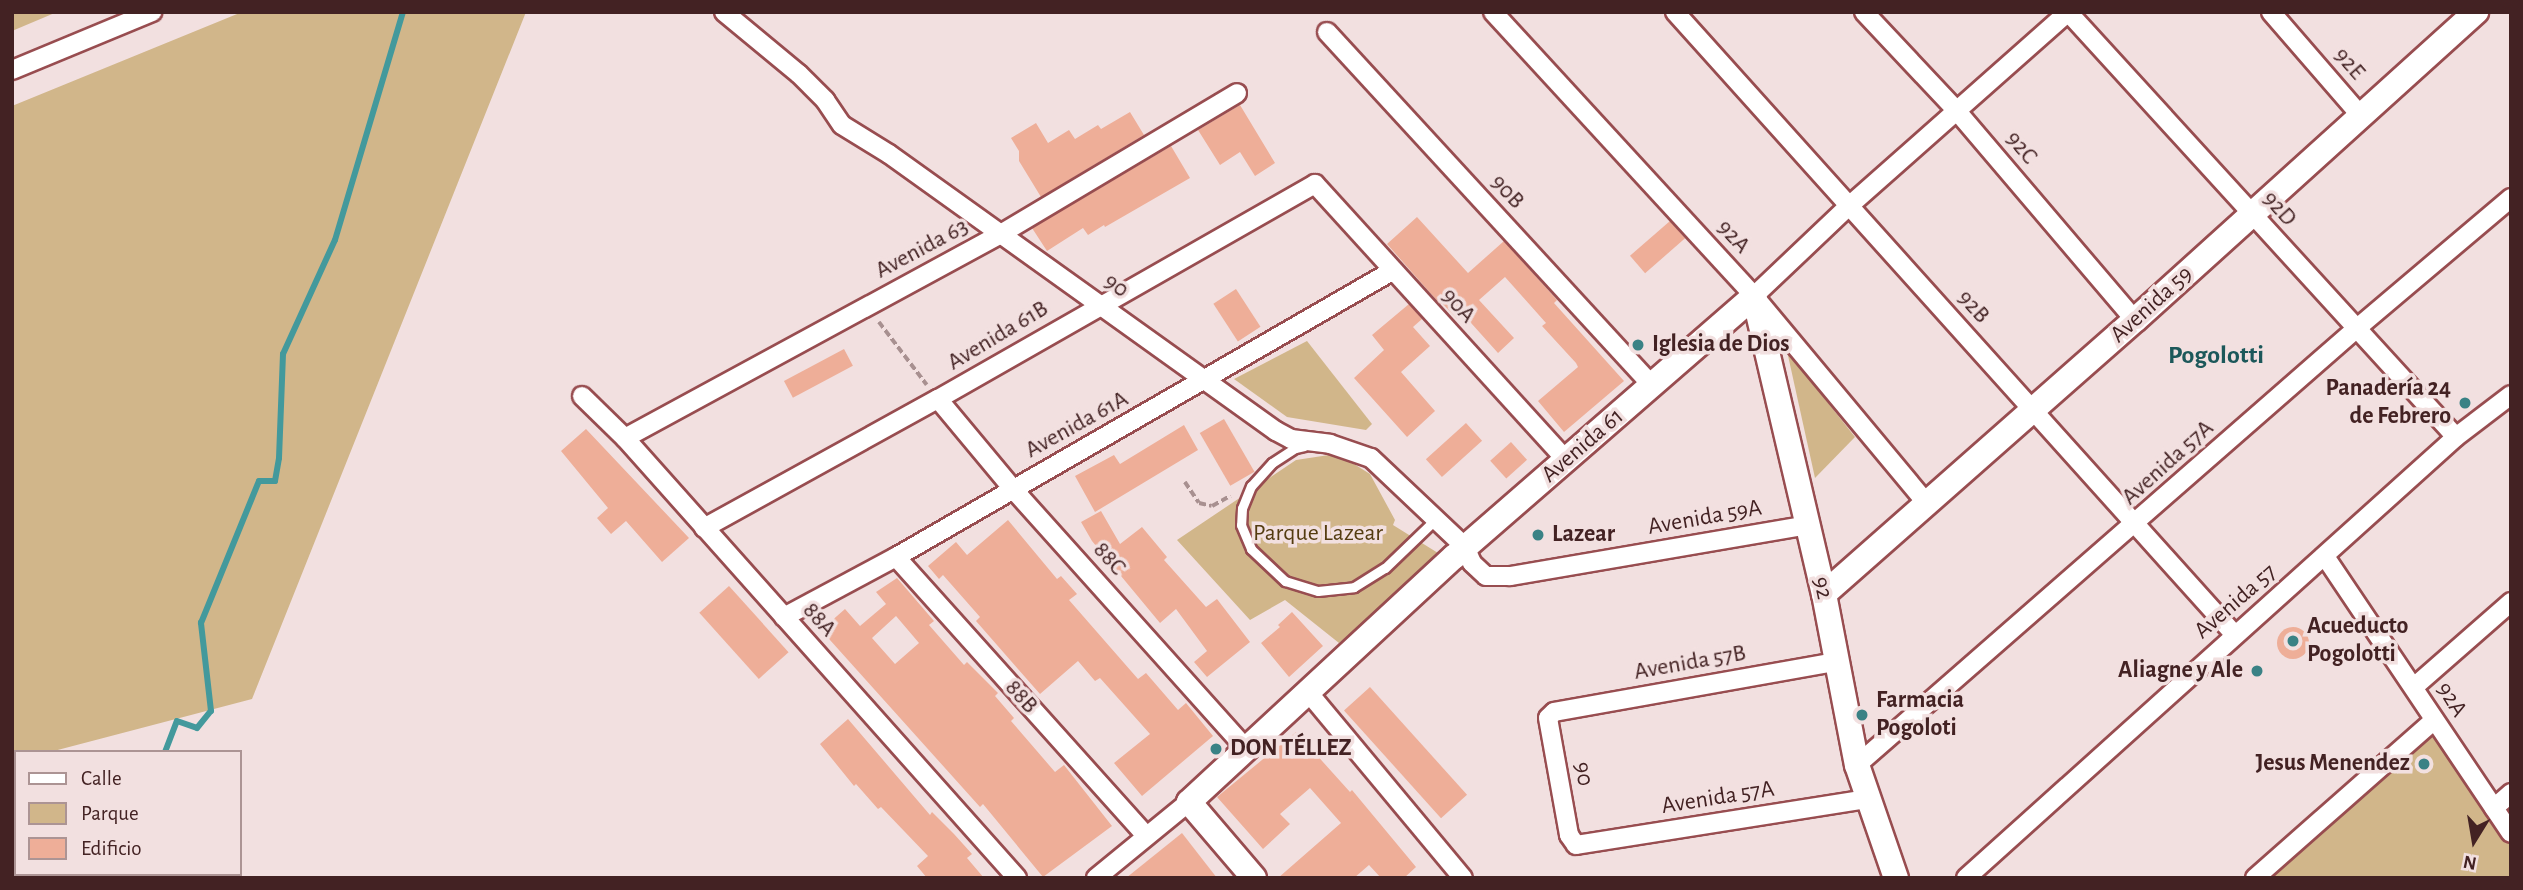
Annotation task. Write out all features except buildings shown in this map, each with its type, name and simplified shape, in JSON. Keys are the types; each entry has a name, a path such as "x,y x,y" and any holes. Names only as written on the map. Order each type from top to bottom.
{"street":[{"path":"12,70 107,33 152,12"},
{"name":"90","path":"724,12 799,74 825,100 842,125 888,154 1276,431 1291,439 1312,444 1330,444 1371,458 1437,518 1465,547 1472,563 1486,576"},
{"name":"92A","path":"1493,12 1754,296 1927,505"},
{"name":"92B","path":"1675,12 2234,634"},
{"name":"92C","path":"1864,12 1956,110 2135,320"},
{"name":"Avenida 61","path":"1096,878 1189,802 1465,547 1754,296 1849,206 2068,12"},
{"name":"92D","path":"2068,12 2456,438"},
{"name":"92E","path":"2271,12 2362,117"},
{"name":"Avenida 59","path":"1824,594 2362,117 2466,16"},
{"name":"90B","path":"1327,32 1652,386"},
{"name":"Avenida 63","path":"625,439 999,235 1237,93"},
{"name":"90A","path":"1315,184 1567,461"},
{"name":"Avenida 61B","path":"704,528 938,400 1099,305 1315,184"},
{"name":"Avenida 57A","path":"1857,765 2356,329 2511,198"},
{"name":"Avenida 61A","path":"784,617 896,557 1392,271"},
{"name":"92","path":"1754,296 1824,594 1857,765 1896,878"},
{"name":"Avenida 57","path":"1966,878 2234,634 2326,558 2456,438 2511,395"},
{"name":"88A","path":"582,396 625,439 1017,878"},
{"name":"88C","path":"938,400 1013,489 1246,749"},
{"name":"Avenida 59A","path":"1486,576 1510,576 1808,525"},
{"name":"88B","path":"896,557 1146,836"},
{"name":"92A","path":"2326,558 2511,833"},
{"path":"2414,687 2511,602"},
{"name":"Avenida 57B","path":"1554,712 1835,662"},
{"path":"1308,692 1463,878"},
{"name":"90","path":"1554,712 1548,718 1569,835 1576,845"},
{"path":"2255,878 2434,720"},
{"path":"2494,808 2511,793"},
{"name":"Avenida 57A","path":"1576,845 1868,799"},
{"path":"1189,802 1254,878"}],"lane":[{"path":"1312,444 1282,455 1251,486 1245,497 1241,525 1251,549 1285,581 1318,591 1354,587 1371,579 1437,518"}],"path":[{"path":"867,306 938,400"},
{"path":"1185,482 1199,503 1213,506 1251,486"}],"green space":[{"path":"12,12 57,12 12,31"},
{"path":"242,12 526,12 252,699 58,750 14,750 12,762 12,106"},
{"path":"1307,341 1372,424 1366,430 1287,417 1234,379"},
{"path":"1787,351 1855,437 1815,478"},
{"name":"Parque Lazear","path":"1329,455 1354,464 1370,474 1395,520 1393,525 1446,558 1339,643 1285,600 1250,620 1177,540 1296,460"},
{"name":"Jesus Menendez","path":"2434,720 2511,833 2511,878 2255,878"}],"waterway":[{"path":"166,750 177,721 197,728 211,711 201,623 259,481 275,481 279,458 283,354 335,240 403,12"}],"place":[{"name":"Iglesia de Dios","path":"1638,345"},
{"name":"Panadería 24 de Febrero","path":"2465,403"},
{"name":"Lazear","path":"1538,535"},
{"name":"Acueducto Pogolotti","path":"2293,641"},
{"name":"Aliagne y Ale","path":"2257,671"},
{"name":"Farmacia Pogoloti","path":"1862,715"},
{"name":"DON TÉLLEZ","path":"1216,749"},
{"name":"Jesus Menendez","path":"2424,764"}],"district":[{"name":"Pogolotti","path":"2216,356"}]}
